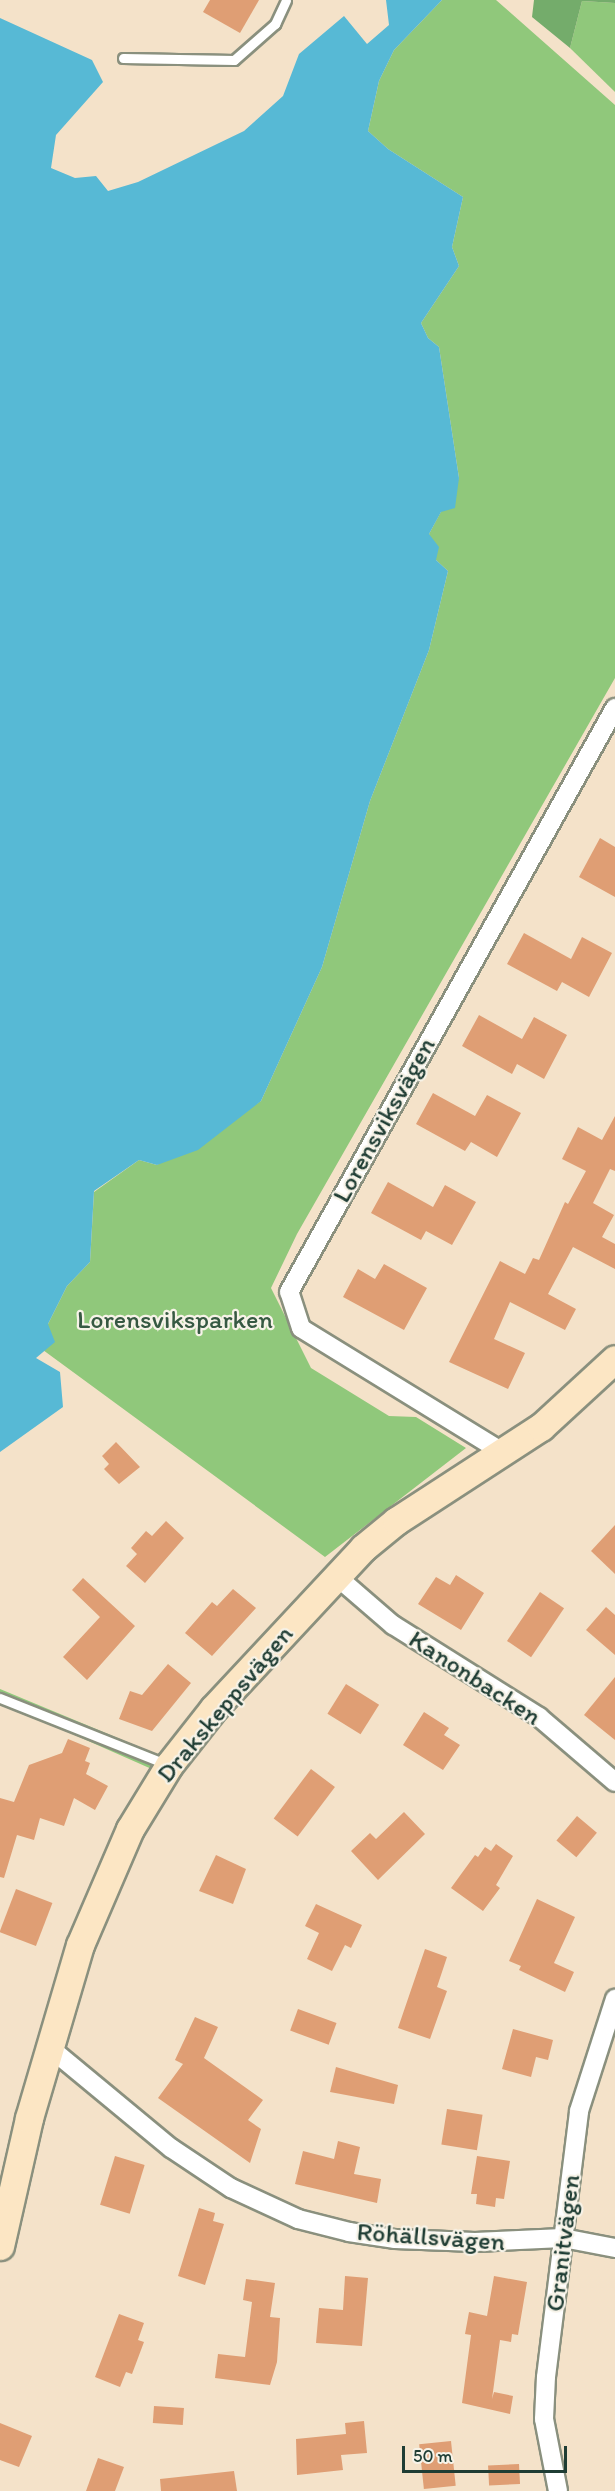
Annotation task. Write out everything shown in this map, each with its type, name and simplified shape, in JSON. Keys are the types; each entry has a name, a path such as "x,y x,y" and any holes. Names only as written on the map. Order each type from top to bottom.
{"street":[{"name":"Lorensviksvägen","path":"504,1453 301,1328 289,1292 615,708"},
{"name":"Drakskeppsvägen","path":"0,2246 29,2118 62,1999 105,1881 130,1829 169,1765 213,1709 335,1575 396,1521 504,1453 576,1398 615,1359"},
{"name":"Kanonbacken","path":"335,1575 393,1625 539,1717 615,1782"},
{"name":"Granitvägen","path":"558,2491 544,2419 563,2238 579,2111 615,1999"},
{"name":"Röhällsvägen","path":"50,2048 187,2159 231,2188 298,2219 395,2239 475,2242 563,2238 615,2248"}],"lane":[{"path":"123,58 234,60 275,24 286,0"},
{"path":"0,1698 169,1765"}],"green space":[{"name":"Lorensviksparken","path":"442,0 496,0 615,105 615,678 297,1234 271,1288 311,1368 389,1416 416,1417 466,1448 325,1557 43,1350 48,1324 67,1286 90,1262 94,1192 139,1160 157,1165 261,1101 322,967 370,801 429,650 448,571 436,560 429,534 459,478 439,347 428,338 421,323 459,266 452,247 463,197 388,149 368,131 379,81 394,50"},
{"path":"534,0 615,0 615,3 582,1 570,48 532,17"},
{"path":"582,1 615,3 615,92 570,48"},
{"path":"0,1689 173,1761 163,1774 0,1702"}],"water":[{"path":"386,0 442,0 394,50 379,81 368,131 388,149 463,197 452,247 459,266 421,323 428,338 439,347 459,478 455,508 441,512 429,534 439,547 436,560 448,571 429,650 370,801 322,967 261,1101 198,1150 157,1165 139,1160 94,1191 90,1262 67,1286 48,1324 55,1342 36,1358 60,1372 63,1407 0,1452 0,18 92,60 103,82 56,135 51,168 75,178 96,176 108,191 138,182 244,131 283,96 299,54 344,16 367,44 389,25"}],"building":[{"path":"210,0 259,0 240,33 203,12"},
{"path":"600,838 615,847 615,897 579,877"},
{"path":"524,933 571,959 582,937 612,953 589,997 562,982 557,991 507,964"},
{"path":"479,1015 522,1039 534,1017 567,1035 544,1079 517,1064 512,1074 462,1046"},
{"path":"433,1093 475,1116 487,1095 521,1113 497,1157 471,1142 465,1151 416,1124"},
{"path":"615,1116 615,1171 610,1169 593,1203 614,1215 602,1237 615,1244 615,1269 573,1247 548,1294 576,1309 565,1330 510,1302 494,1339 525,1353 508,1389 449,1362 500,1261 525,1274 533,1258 539,1260 565,1202 568,1204 586,1171 562,1159 578,1127 602,1140"},
{"path":"388,1182 433,1207 445,1185 476,1202 452,1245 426,1231 421,1240 371,1213"},
{"path":"384,1264 427,1288 404,1330 343,1297 358,1269 375,1279"},
{"path":"116,1442 140,1467 119,1484 104,1469 109,1464 102,1456"},
{"path":"166,1521 184,1538 145,1583 126,1566 137,1554 131,1548 146,1531 152,1536"},
{"path":"615,1525 615,1574 591,1551"},
{"path":"456,1575 484,1593 461,1630 418,1604 436,1577 450,1585"},
{"path":"83,1578 135,1626 87,1680 63,1657 100,1617 72,1590"},
{"path":"233,1589 256,1608 212,1656 185,1633 212,1602 217,1606"},
{"path":"540,1592 564,1608 531,1657 507,1641"},
{"path":"606,1607 615,1615 615,1655 586,1630"},
{"path":"168,1664 191,1683 152,1731 119,1719 130,1691 142,1695"},
{"path":"615,1677 615,1740 584,1715"},
{"path":"346,1684 379,1705 361,1734 327,1714"},
{"path":"424,1712 449,1728 444,1735 460,1745 443,1770 403,1745"},
{"path":"68,1739 90,1748 85,1761 90,1763 86,1774 108,1786 95,1810 74,1798 64,1826 40,1818 34,1840 17,1835 4,1878 0,1877 0,1798 14,1802 29,1765 62,1753"},
{"path":"311,1769 335,1787 298,1837 274,1819"},
{"path":"404,1812 425,1834 378,1880 351,1851 370,1833 376,1839"},
{"path":"577,1816 597,1833 576,1857 556,1841"},
{"path":"496,1844 513,1856 496,1885 500,1888 483,1911 451,1888 475,1855 478,1857 485,1847 491,1851"},
{"path":"216,1855 246,1869 233,1904 199,1891"},
{"path":"16,1889 52,1903 36,1946 0,1932"},
{"path":"537,1899 575,1917 554,1963 574,1972 565,1992 519,1970 521,1966 509,1961"},
{"path":"316,1904 362,1925 351,1948 345,1945 332,1971 307,1959 319,1933 305,1926"},
{"path":"425,1949 447,1957 437,1987 447,1991 430,2039 398,2028"},
{"path":"298,2009 337,2023 329,2045 290,2031"},
{"path":"195,2017 218,2027 204,2058 263,2100 248,2120 261,2129 250,2163 158,2098 183,2064 175,2060"},
{"path":"513,2029 553,2040 548,2060 536,2057 531,2077 502,2069"},
{"path":"336,2067 398,2085 394,2104 330,2092"},
{"path":"447,2109 483,2115 477,2150 441,2145"},
{"path":"338,2141 360,2147 354,2174 381,2179 377,2203 295,2184 303,2151 334,2159"},
{"path":"115,2156 145,2165 130,2214 100,2205"},
{"path":"477,2156 510,2161 504,2199 496,2198 495,2207 476,2204 477,2194 471,2194"},
{"path":"199,2208 215,2213 213,2221 224,2224 205,2285 178,2276"},
{"path":"345,2276 368,2278 362,2346 316,2343 319,2308 343,2310"},
{"path":"494,2276 527,2282 518,2335 512,2334 511,2342 500,2340 492,2399 494,2392 513,2396 510,2414 462,2403 471,2335 465,2334 469,2312 487,2316"},
{"path":"246,2279 275,2283 270,2317 280,2318 277,2362 270,2385 215,2378 218,2354 245,2357 252,2302 243,2300"},
{"path":"119,2314 144,2323 138,2340 144,2342 132,2374 126,2372 120,2387 95,2377"},
{"path":"154,2406 184,2408 183,2425 153,2423"},
{"path":"364,2421 367,2453 341,2455 343,2470 297,2475 296,2439 346,2434 345,2423"},
{"path":"0,2423 32,2436 19,2467 0,2460"},
{"path":"451,2441 456,2486 424,2489 419,2444"},
{"path":"98,2458 124,2467 115,2491 86,2491"},
{"path":"519,2464 520,2484 489,2486 488,2466"},
{"path":"234,2471 237,2491 161,2491 160,2479"}]}
